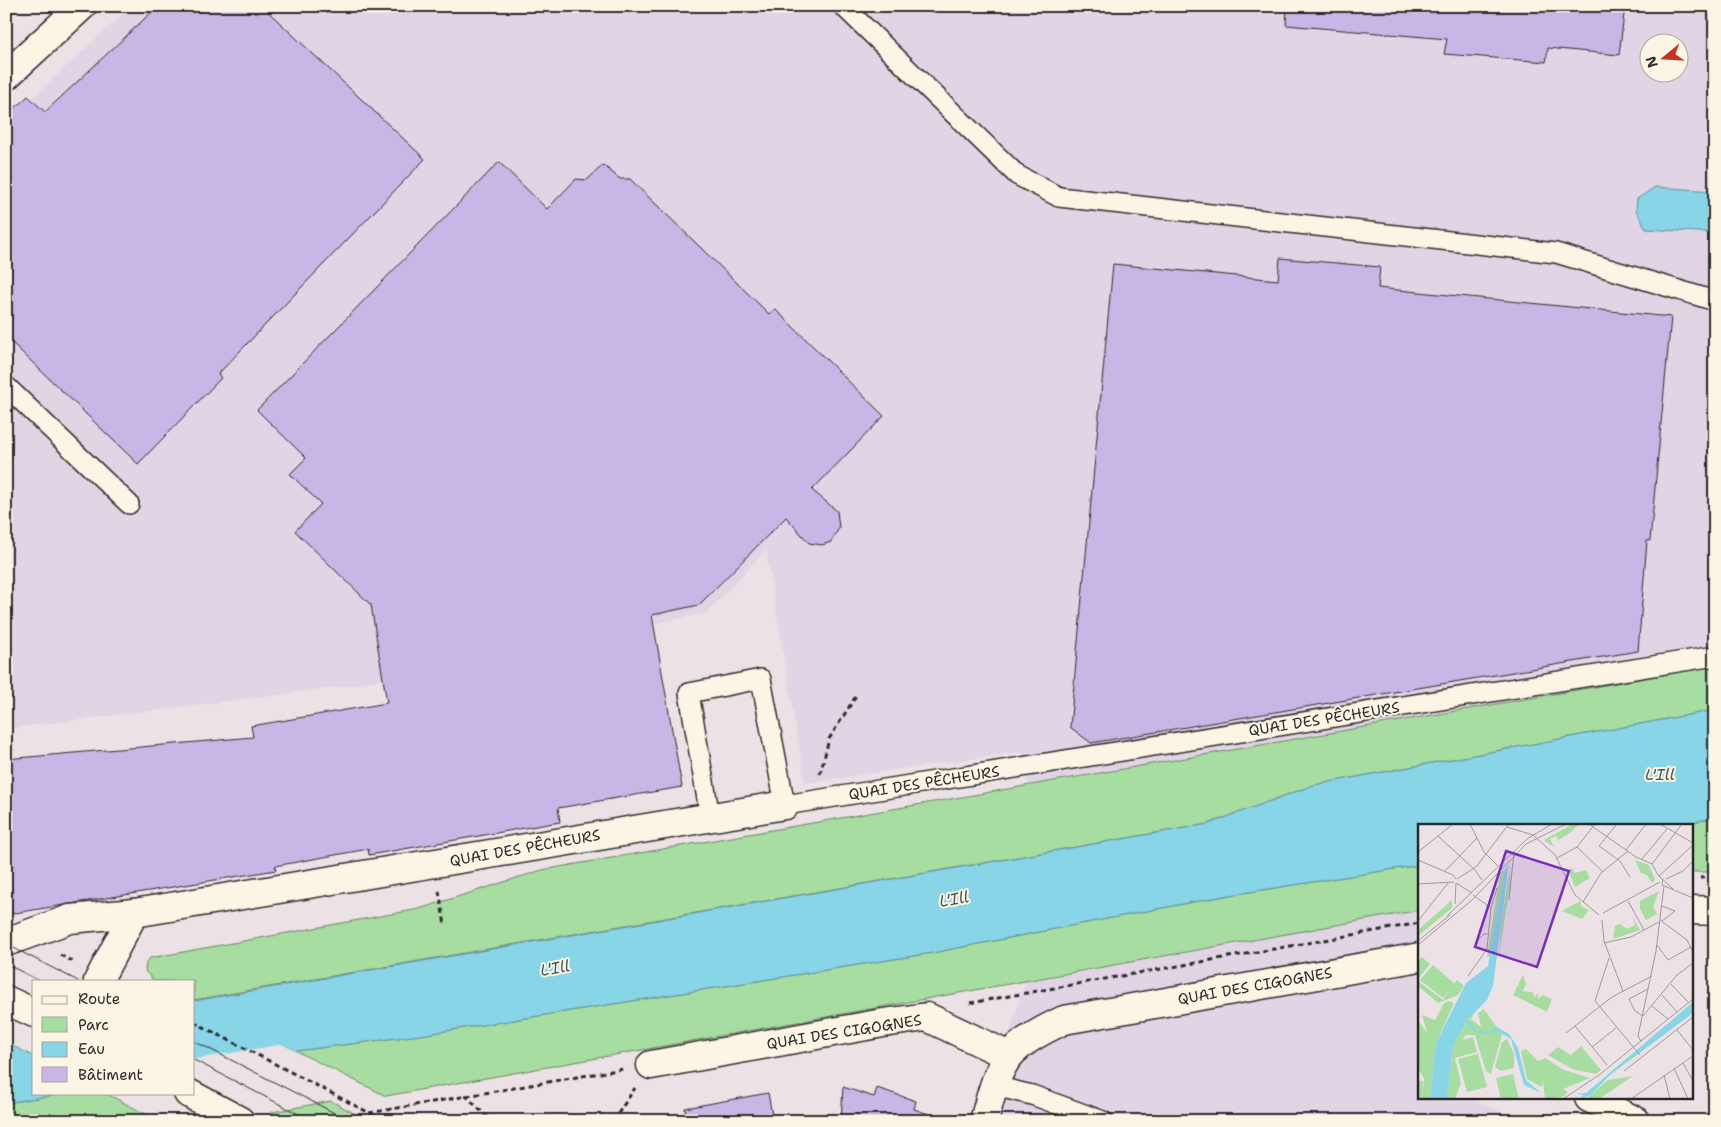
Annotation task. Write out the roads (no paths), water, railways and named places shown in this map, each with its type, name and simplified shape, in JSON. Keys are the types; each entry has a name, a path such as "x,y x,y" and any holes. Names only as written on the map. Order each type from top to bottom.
{"street":[{"path":"6,76 82,6"},
{"name":"QUAI DES PÊCHEURS","path":"6,942 70,919 134,913 784,805"},
{"path":"1694,910 1715,911"},
{"path":"99,978 134,913"},
{"name":"QUAI DES CIGOGNES","path":"650,1065 926,1017 1009,1056 1038,1033 1064,1020 1418,957"},
{"path":"6,1000 32,1012"},
{"path":"984,1121 994,1086 1009,1056"},
{"path":"190,1094 234,1118"},
{"path":"1593,1100 1636,1121"}],"lane":[{"path":"843,6 1017,175 1059,197 1556,253 1715,300"},
{"path":"6,386 129,504"},
{"name":"QUAI DES PÊCHEURS","path":"784,805 1715,656"},
{"path":"710,817 689,693 761,679 784,805"},
{"path":"994,1086 1032,1095 1103,1121"}],"water":[{"path":"1655,187 1715,191 1715,233 1646,229 1636,210 1637,199"},
{"path":"1715,710 1715,818 1680,824 1418,824 1418,865 1224,896 932,953 420,1035 296,1051 195,1001 1208,824 1314,785"},
{"path":"6,1042 32,1056 32,1094 61,1094 6,1103"}],"waterway":[{"name":"L'Ill","path":"195,1031 317,1010"}],"tram line":[{"path":"6,944 76,980"},
{"path":"6,964 38,980"},
{"path":"195,1042 350,1121"},
{"path":"195,1061 312,1121"}]}
